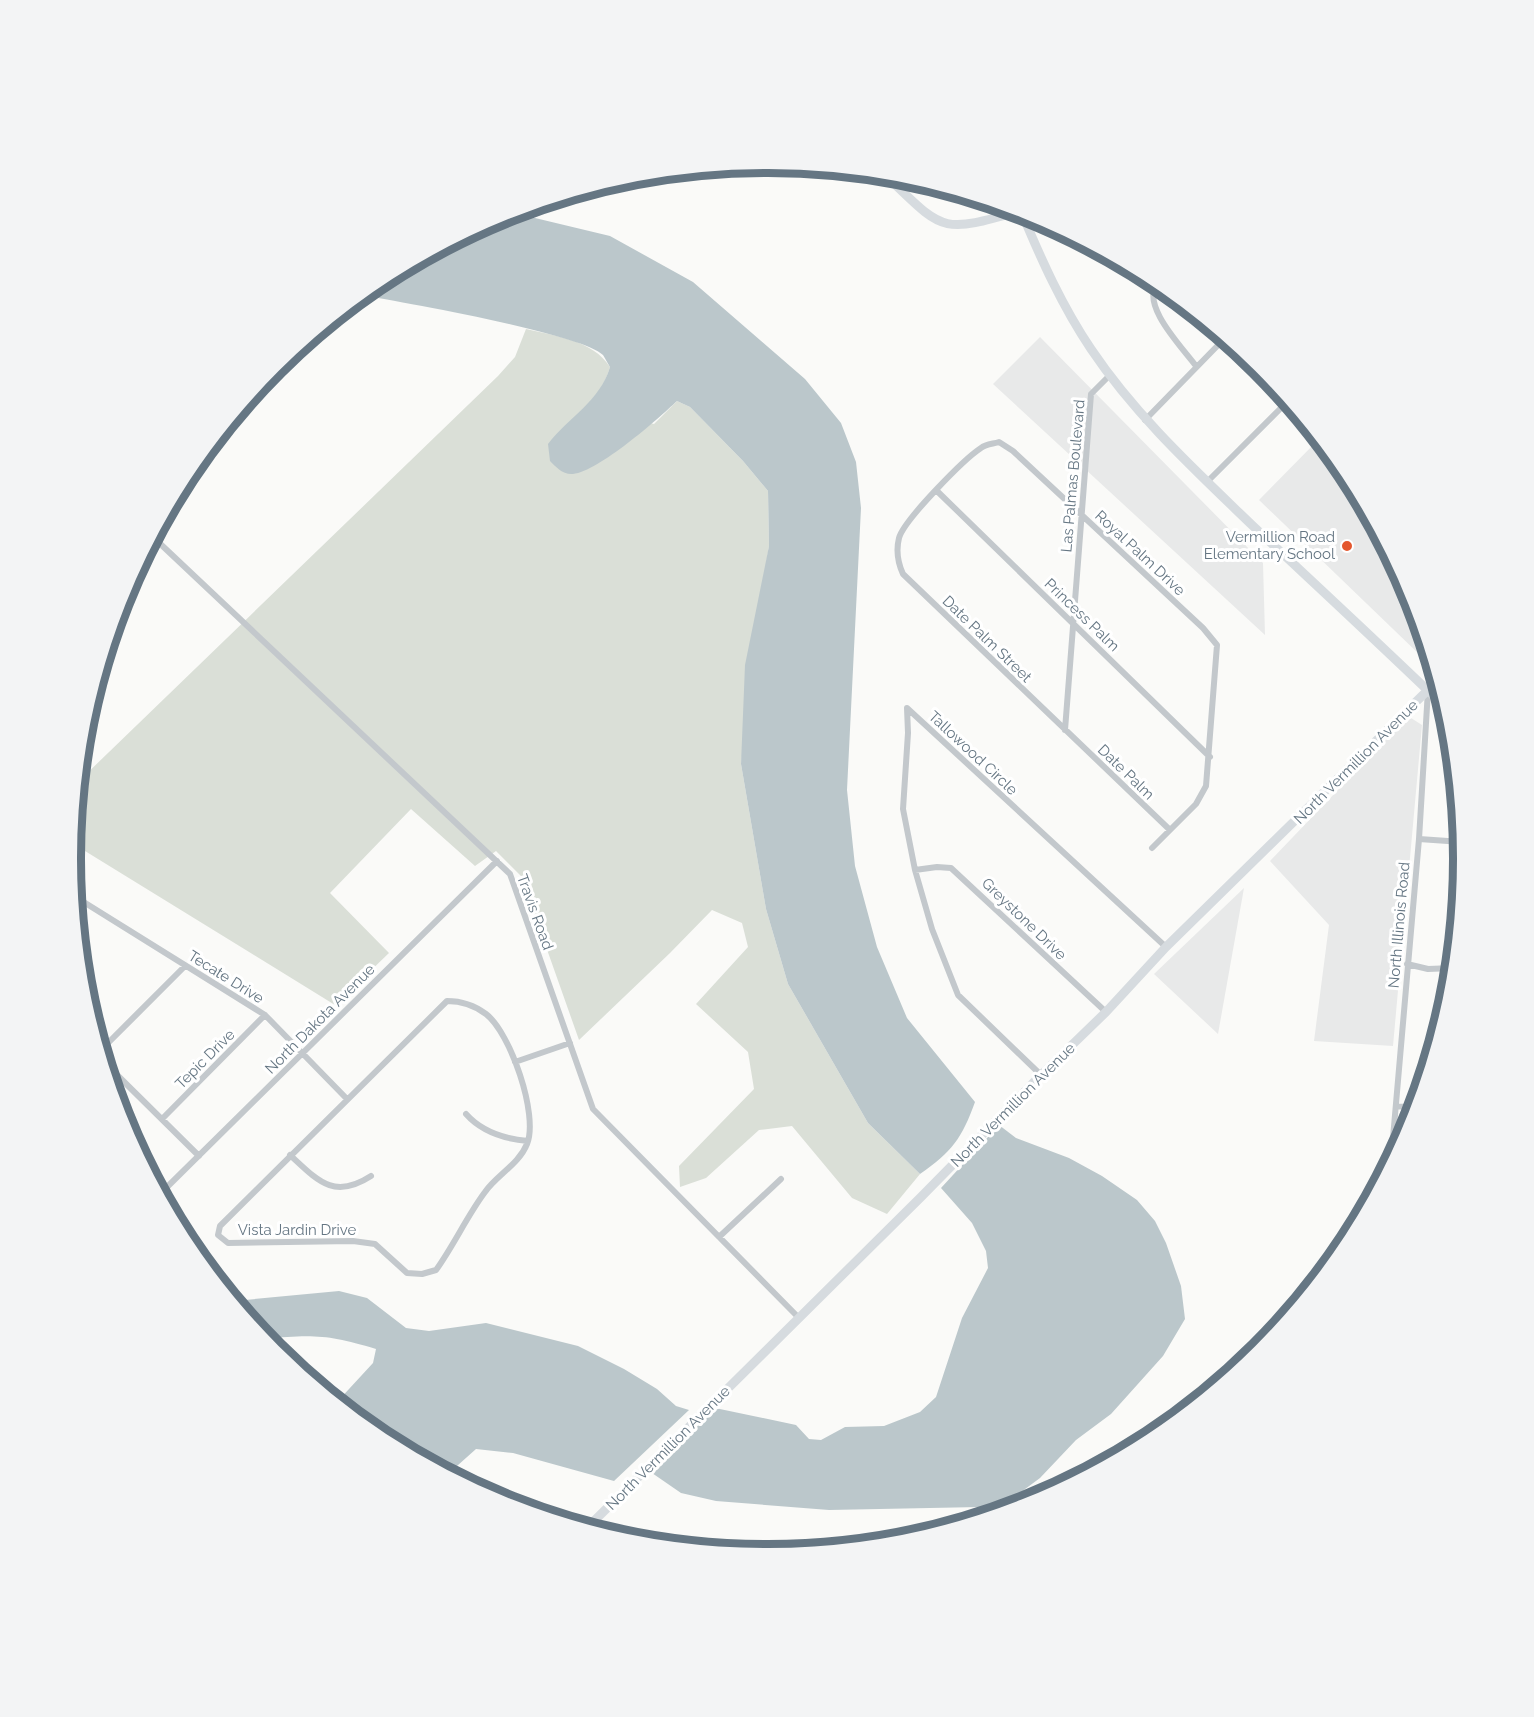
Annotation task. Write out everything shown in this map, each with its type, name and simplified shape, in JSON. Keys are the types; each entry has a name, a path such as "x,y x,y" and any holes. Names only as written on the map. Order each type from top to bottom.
{"street":[{"path":"896,185 937,222 952,227 967,226 1005,215"},
{"path":"1026,223 1056,288 1110,375 1145,420 1206,482 1433,695"},
{"path":"1153,291 1154,306 1196,366"},
{"path":"1145,420 1219,343"},
{"name":"Las Palmas Boulevard","path":"1065,730 1091,394 1110,375"},
{"path":"1206,482 1283,406"},
{"name":"Royal Palm Drive","path":"897,562 899,538 905,525 982,446 999,442 1013,451 1203,628 1216,645 1210,757 1206,786 1196,804 1152,848"},
{"name":"Princess Palm","path":"937,491 1210,757"},
{"name":"Travis Road","path":"159,542 510,874 593,1109 799,1318"},
{"name":"Date Palm Street","path":"897,562 903,574 1065,730"},
{"name":"North Vermillion Avenue","path":"593,1522 1041,1074 1106,1012 1166,947 1431,687"},
{"name":"North Illinois Road","path":"1393,1138 1419,839 1428,690"},
{"name":"Tallowood Circle","path":"1041,1074 958,995 932,929 915,870 903,809 908,733 907,708 1166,947"},
{"name":"Date Palm","path":"1065,730 1170,830"},
{"path":"1419,839 1453,841"},
{"name":"North Dakota Avenue","path":"166,1188 496,861"},
{"name":"Greystone Drive","path":"915,870 951,868 1106,1012"},
{"name":"Tecate Drive","path":"82,901 265,1015 347,1099"},
{"path":"1407,964 1428,969 1444,968"},
{"path":"107,1044 185,966"},
{"name":"Vista Jardin Drive","path":"447,1001 470,1004 486,1014 499,1028 515,1062 527,1096 528,1141 518,1159 485,1192 436,1270 422,1274 407,1273 375,1244 353,1241 228,1243 218,1235 220,1226 447,1001"},
{"name":"Tepic Drive","path":"162,1119 265,1015"},
{"path":"515,1062 570,1043"},
{"path":"115,1073 199,1156"},
{"path":"1396,1106 1406,1107"},
{"path":"466,1114 488,1131 510,1139 528,1141"},
{"path":"290,1155 325,1186 338,1187 361,1182 371,1176"},
{"path":"719,1238 781,1179"}],"shaded area":[{"path":"527,216 610,236 693,282 805,379 841,423 856,462 861,508 847,790 855,866 877,947 907,1018 975,1102 955,1143 940,1159 920,1174 868,1123 788,984 766,909 741,764 745,665 769,546 768,491 743,461 690,407 677,401 612,455 584,471 573,474 563,472 550,461 548,444 599,390 610,367 603,355 588,346 561,337 449,311 373,297 424,264 464,243"},
{"path":"526,329 584,345 603,358 610,367 601,388 586,406 654,424 677,401 690,407 743,461 768,491 769,546 760,601 741,764 766,909 788,984 868,1123 920,1174 887,1214 852,1198 792,1126 759,1130 706,1178 680,1187 679,1166 754,1089 748,1052 696,1004 748,947 742,923 712,910 579,1040 521,876 496,851 475,866 411,809 330,893 389,953 335,1005 81,849 86,774 515,357"},
{"path":"1040,337 1263,563 1265,635 993,384"},
{"name":"Vermillion Road Elementary School","path":"1314,445 1337,477 1382,555 1401,596 1423,656 1421,656 1259,500"},
{"path":"1411,718 1422,725 1393,1046 1314,1041 1329,925 1270,861 1404,721"},
{"path":"1244,888 1218,1034 1154,974"},
{"path":"999,1125 1016,1138 1069,1158 1102,1176 1137,1200 1155,1221 1166,1243 1181,1286 1185,1319 1163,1356 1111,1414 1076,1440 1040,1478 1017,1495 980,1507 829,1510 716,1501 681,1493 652,1473 715,1408 796,1425 809,1439 821,1440 845,1427 884,1426 920,1412 936,1397 962,1318 988,1268 986,1251 972,1223 941,1188"},
{"path":"339,1291 367,1298 406,1328 429,1331 486,1323 578,1346 624,1369 657,1389 676,1406 689,1410 614,1481 513,1453 476,1449 454,1469 386,1429 342,1397 373,1363 376,1349 321,1337 276,1338 242,1300"}],"place":[{"name":"Vermillion Road Elementary School","path":"1347,546"}]}
